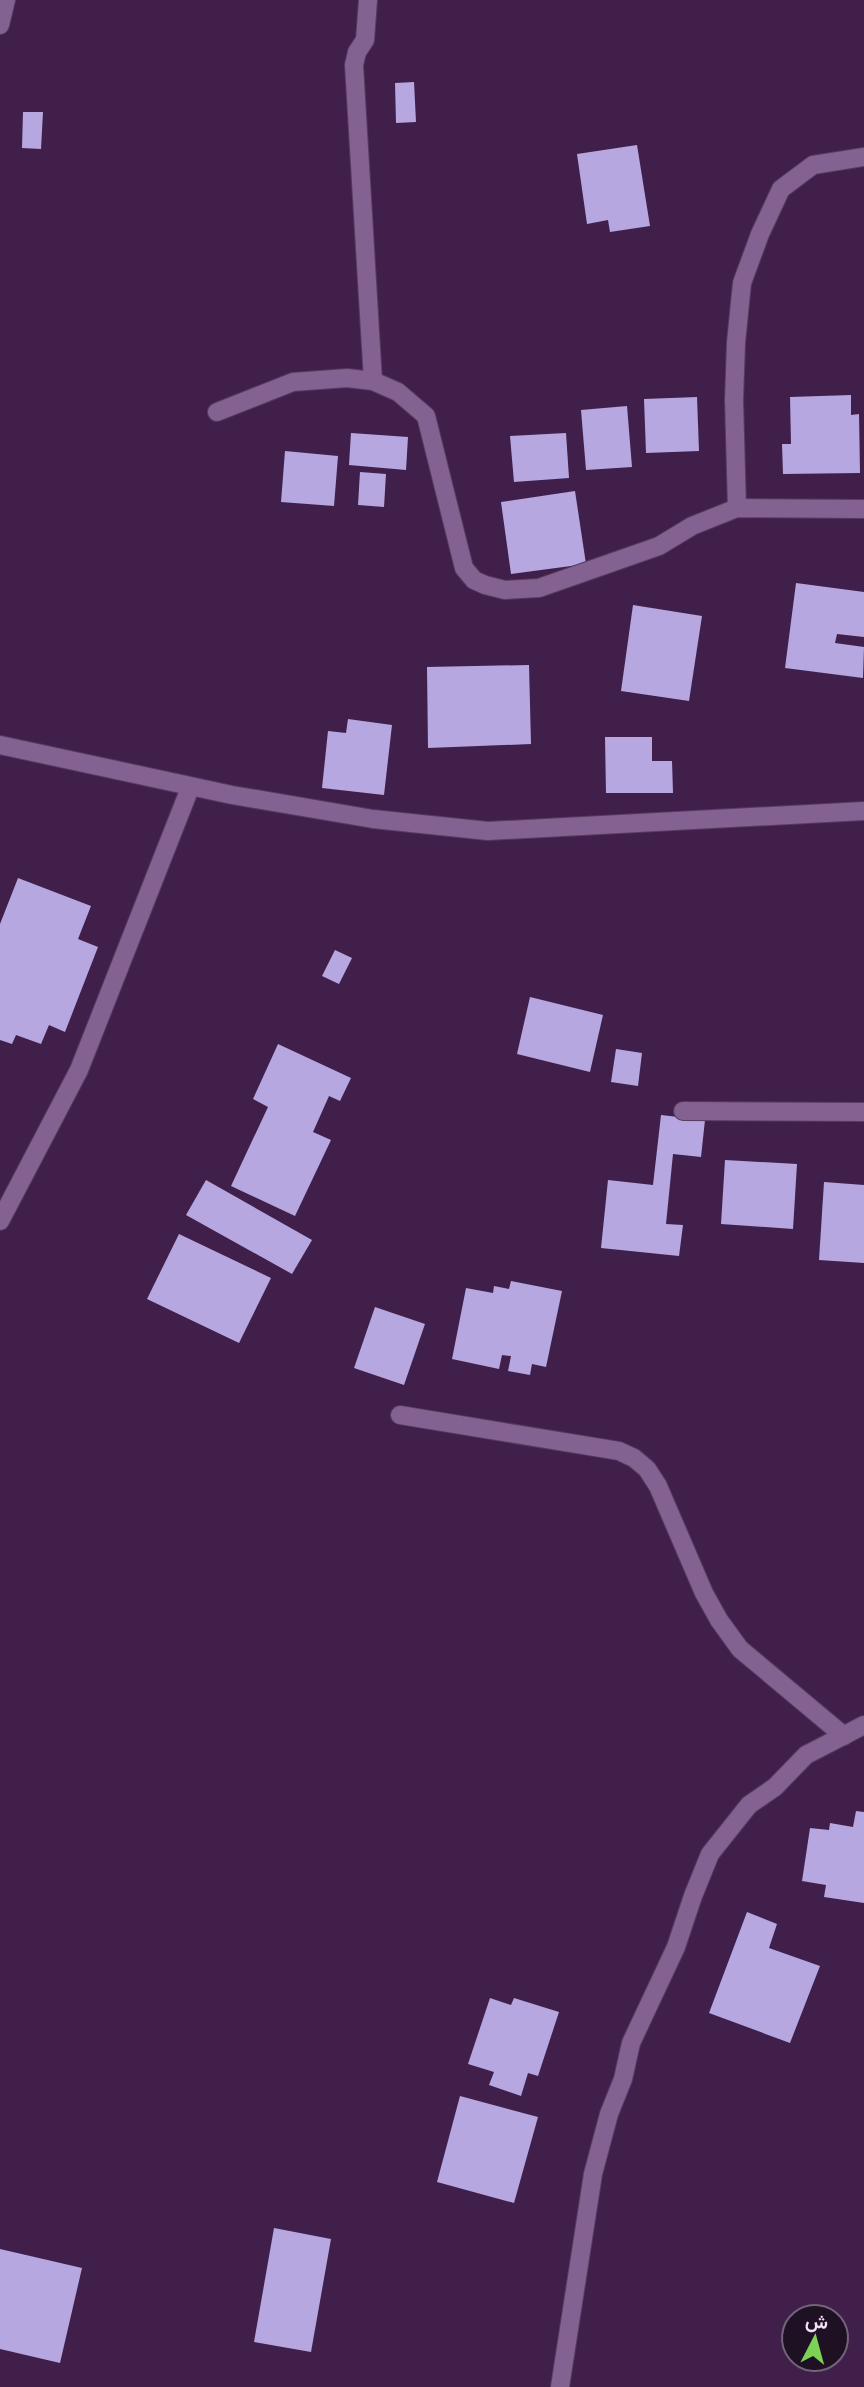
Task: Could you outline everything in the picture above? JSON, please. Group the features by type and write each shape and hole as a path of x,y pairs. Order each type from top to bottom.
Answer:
{"street":[{"path":"0,26 6,0"},
{"path":"368,0 365,40 357,52 354,65 373,381"},
{"path":"737,508 734,400 741,284 781,189 813,165 864,157"},
{"path":"217,412 293,382 347,378 373,381 398,392 426,416 464,568 474,580 505,590 538,589 659,547 692,526 737,508 864,509"},
{"path":"0,745 190,788 373,819 488,831 864,811"},
{"path":"0,1222 79,1070 190,788"},
{"path":"683,1111 864,1112"},
{"path":"400,1415 619,1451 634,1458 647,1469 658,1486 704,1592 719,1620 740,1649 844,1736"},
{"path":"560,2387 593,2174 609,2114 623,2079 631,2043 676,1947 692,1896 710,1854 749,1805 775,1787 806,1755 864,1725"}],"building":[{"path":"414,82 416,122 396,123 395,83"},
{"path":"23,112 43,112 41,149 22,148"},
{"path":"637,145 650,226 610,232 608,220 587,224 577,154"},
{"path":"851,395 851,415 859,414 860,473 783,474 782,444 791,444 790,397"},
{"path":"697,397 699,451 646,453 644,399"},
{"path":"627,406 632,467 586,470 581,410"},
{"path":"351,433 408,437 406,470 349,465"},
{"path":"566,433 569,478 514,482 510,436"},
{"path":"285,451 338,456 334,506 281,502"},
{"path":"360,472 386,474 384,507 358,505"},
{"path":"575,491 586,564 511,574 501,502"},
{"path":"796,583 864,592 864,637 837,634 835,643 864,647 863,678 785,668"},
{"path":"633,605 702,616 689,701 621,691"},
{"path":"529,665 531,744 428,748 427,667"},
{"path":"348,719 392,725 384,795 322,788 328,731 346,733"},
{"path":"605,737 652,737 652,761 672,761 673,793 606,793"},
{"path":"18,878 91,906 78,939 98,947 65,1032 49,1025 41,1044 16,1035 12,1044 0,1040 0,924"},
{"path":"335,950 352,958 339,984 322,976"},
{"path":"530,997 603,1015 590,1072 517,1054"},
{"path":"278,1044 351,1078 340,1101 329,1096 313,1132 331,1140 295,1216 231,1186 268,1107 253,1099"},
{"path":"616,1049 642,1053 638,1086 611,1082"},
{"path":"661,1115 705,1120 701,1157 673,1154 666,1224 683,1225 679,1256 601,1248 608,1180 653,1185"},
{"path":"725,1160 797,1164 793,1229 721,1224"},
{"path":"206,1180 312,1240 292,1274 186,1215"},
{"path":"824,1182 864,1185 864,1263 819,1260"},
{"path":"179,1234 271,1278 239,1343 147,1299"},
{"path":"511,1281 562,1291 546,1367 532,1364 530,1375 508,1371 511,1356 502,1355 499,1369 452,1359 466,1288 493,1293 494,1286 509,1289"},
{"path":"375,1307 425,1324 404,1385 354,1368"},
{"path":"856,1811 864,1812 864,1903 824,1897 826,1885 802,1881 810,1828 829,1830 830,1823 853,1827"},
{"path":"747,1912 777,1924 769,1948 820,1966 790,2043 709,2013"},
{"path":"490,1998 511,2005 514,1998 559,2012 538,2076 528,2073 521,2096 489,2085 494,2072 468,2064"},
{"path":"460,2096 538,2117 514,2203 437,2182"},
{"path":"274,2228 331,2239 311,2352 254,2342"},
{"path":"0,2249 82,2268 60,2363 0,2349"}]}
